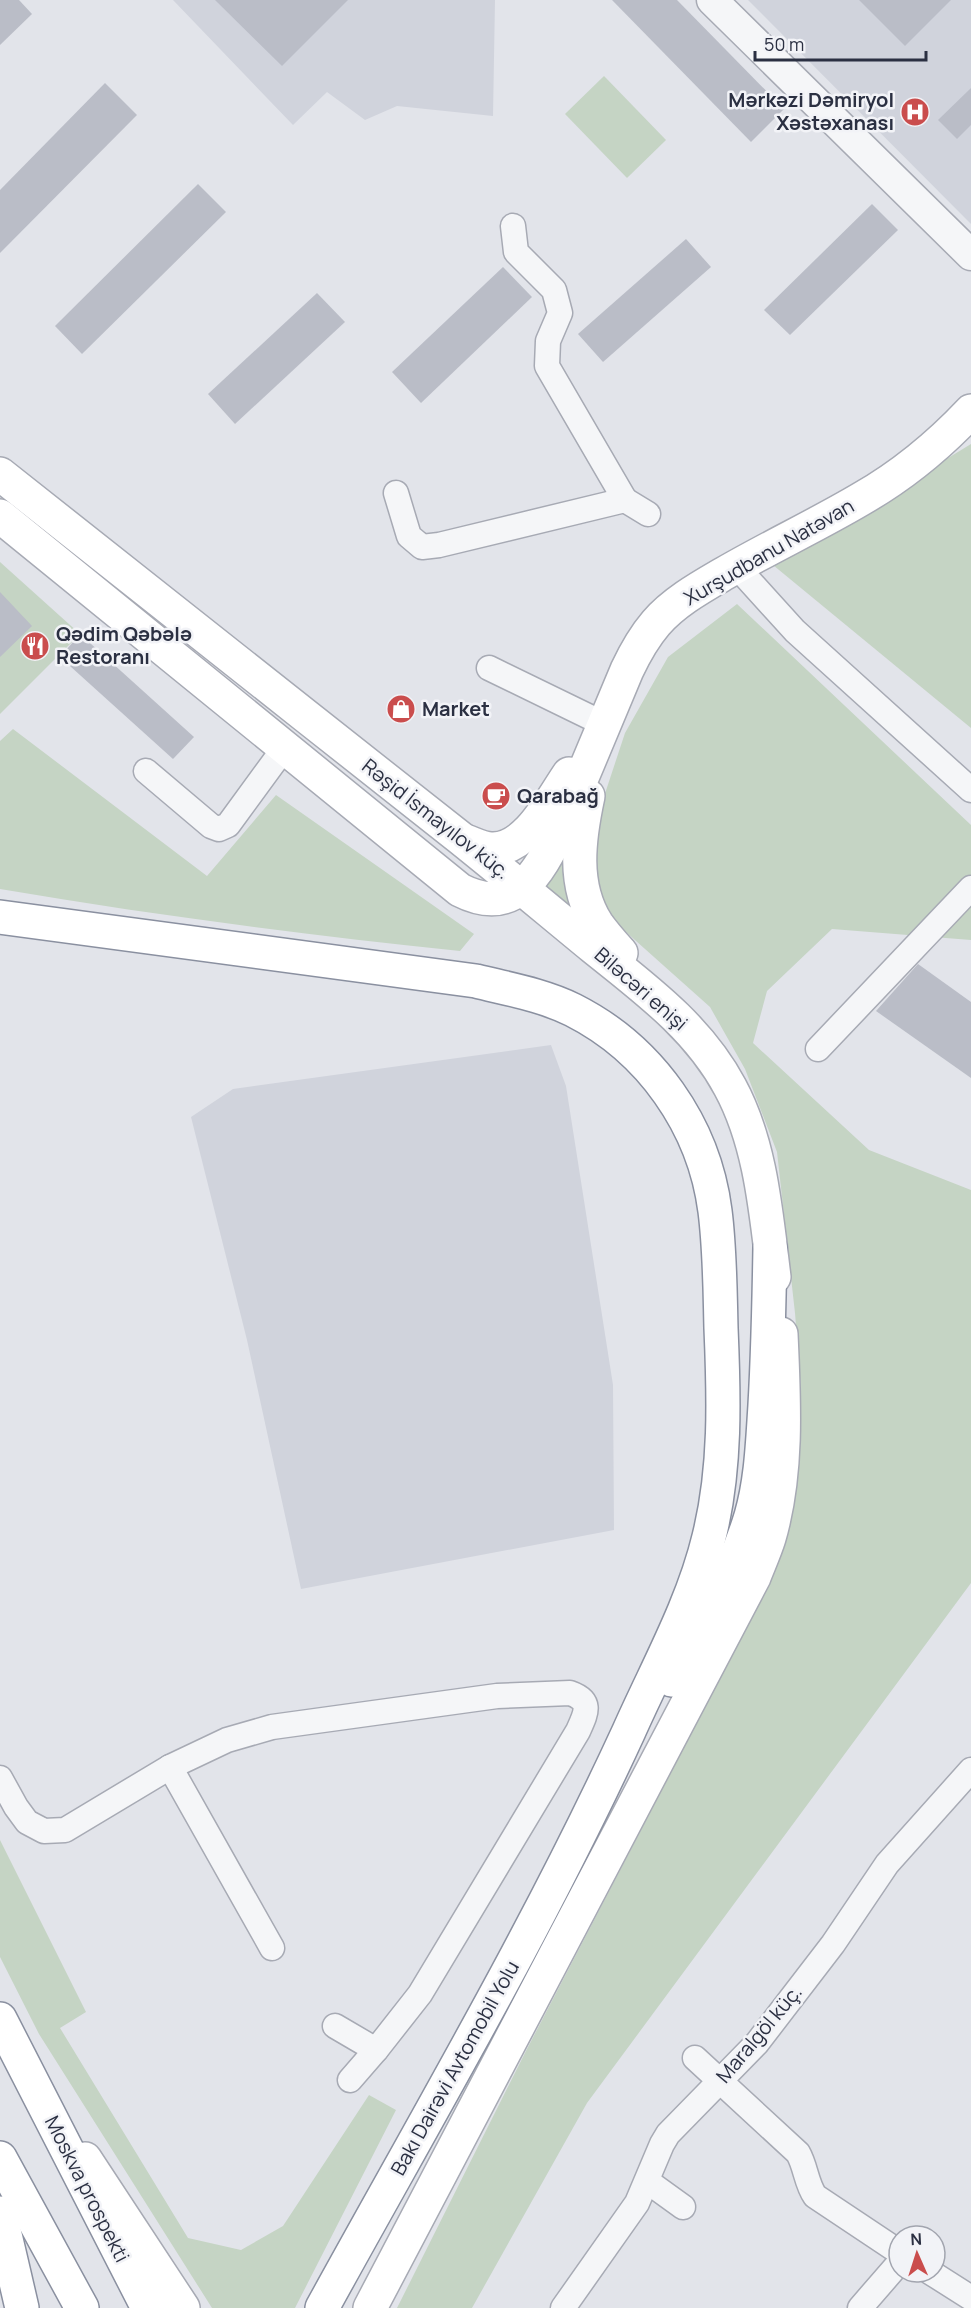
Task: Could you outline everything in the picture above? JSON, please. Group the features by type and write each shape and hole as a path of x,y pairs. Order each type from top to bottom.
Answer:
{"main road":[{"name":"Xurşudbanu Natəvan","path":"604,724 639,646 668,611 704,585 736,566 890,482 919,461 971,411"},
{"name":"Rəşid İsmayılov küç.","path":"0,474 523,888 509,896 493,900 473,897 460,890 0,516"},
{"path":"461,839 489,849 502,849 514,845 527,834 604,724"},
{"path":"523,888 548,854 560,830 604,724"},
{"path":"604,724 582,824 579,866 582,890 597,924 662,1002"},
{"name":"Biləcəri enişi","path":"523,888 662,1002 710,1056 730,1087 749,1132 764,1197 770,1248"},
{"path":"0,917 476,981 529,994 570,1008 608,1030 639,1056 668,1091 691,1130 706,1170 715,1209 724,1402 720,1477 709,1538 691,1593 585,1826"},
{"path":"585,1826 711,1614 729,1575 751,1515 759,1481 768,1363 770,1248"},
{"path":"370,2308 754,1577 769,1537 782,1457 784,1398 780,1332 770,1248"},
{"name":"Bakı Dairəvi Avtomobil Yolu","path":"322,2308 538,1917 585,1826"},
{"path":"0,2019 26,2069 183,2308"},
{"name":"Moskva prospekti","path":"26,2069 148,2308"},
{"path":"0,2158 82,2308"},
{"path":"0,2213 22,2308"}],"street":[{"path":"712,0 971,255"},
{"path":"513,226 516,252 554,290 560,313 548,341 547,366 626,500 648,514"},
{"path":"396,493 409,536 422,547 439,545 626,500"},
{"path":"736,566 795,631 971,790"},
{"path":"489,668 604,724"},
{"path":"146,771 211,826 219,829 228,825 285,747"},
{"path":"818,1049 971,888"},
{"path":"0,1778 27,1822 44,1831 65,1830 170,1767 227,1740 272,1727 497,1696 570,1693 579,1696 585,1703 586,1714 578,1731 420,1994 350,2080"},
{"path":"170,1767 272,1948"},
{"name":"Maralgöl küç.","path":"563,2308 637,2203 668,2134 757,2043 833,1944 887,1864 971,1770"},
{"path":"335,2026 376,2050"},
{"path":"695,2058 798,2153 805,2166 808,2185 816,2196 887,2244"},
{"path":"647,2181 683,2207"},
{"path":"861,2308 887,2277"},
{"path":"947,2283 971,2298"}],"shaded area":[{"path":"173,0 495,0 493,116 397,106 365,120 327,92 293,125"},
{"name":"Mərkəzi Dəmiryol Xəstəxanası","path":"748,0 971,0 971,224"},
{"path":"551,1045 566,1086 613,1385 614,1530 301,1589 247,1340 191,1117 233,1089"}],"green space":[{"path":"604,76 666,140 627,178 565,114"},
{"path":"971,444 971,728 773,565"},
{"name":"Qədim Qəbələ Restoranı","path":"0,562 80,634 0,714"},
{"path":"737,604 971,825 971,940 832,929 767,991 753,1043 869,1150 971,1190 971,1583 587,2103 472,2308 397,2308 528,2047 766,1590 787,1535 798,1468 801,1389 777,1152 745,1069 710,1007 617,924 596,887 589,842 625,733 668,657"},
{"path":"13,729 207,876 276,795 474,934 460,951 230,924 0,889 0,741"},
{"path":"571,829 587,927 542,889"},
{"path":"0,1840 86,2012 60,2028 188,2238 241,2250 283,2226 369,2095 396,2110 295,2308 212,2308 39,2034 0,1957"}],"building":[{"path":"0,0 19,0 32,14 0,45"},
{"path":"215,0 348,0 282,66"},
{"path":"612,0 677,0 784,109 751,142"},
{"path":"859,0 951,0 905,46"},
{"path":"105,83 137,115 0,253 0,190"},
{"path":"971,88 971,125 957,139 938,120"},
{"path":"198,184 226,212 82,354 55,326"},
{"path":"872,204 898,230 790,335 764,310"},
{"path":"686,239 711,267 603,362 578,334"},
{"path":"503,267 532,297 421,403 392,372"},
{"path":"317,293 345,322 235,424 208,394"},
{"path":"0,592 32,626 0,657"},
{"path":"80,634 194,737 173,759 60,657"},
{"path":"918,964 971,1002 971,1078 876,1011"}],"place":[{"name":"Mərkəzi Dəmiryol Xəstəxanası","path":"915,112"},
{"name":"Qədim Qəbələ Restoranı","path":"35,646"},
{"name":"Market","path":"401,709"},
{"name":"Qarabağ","path":"496,796"}]}
